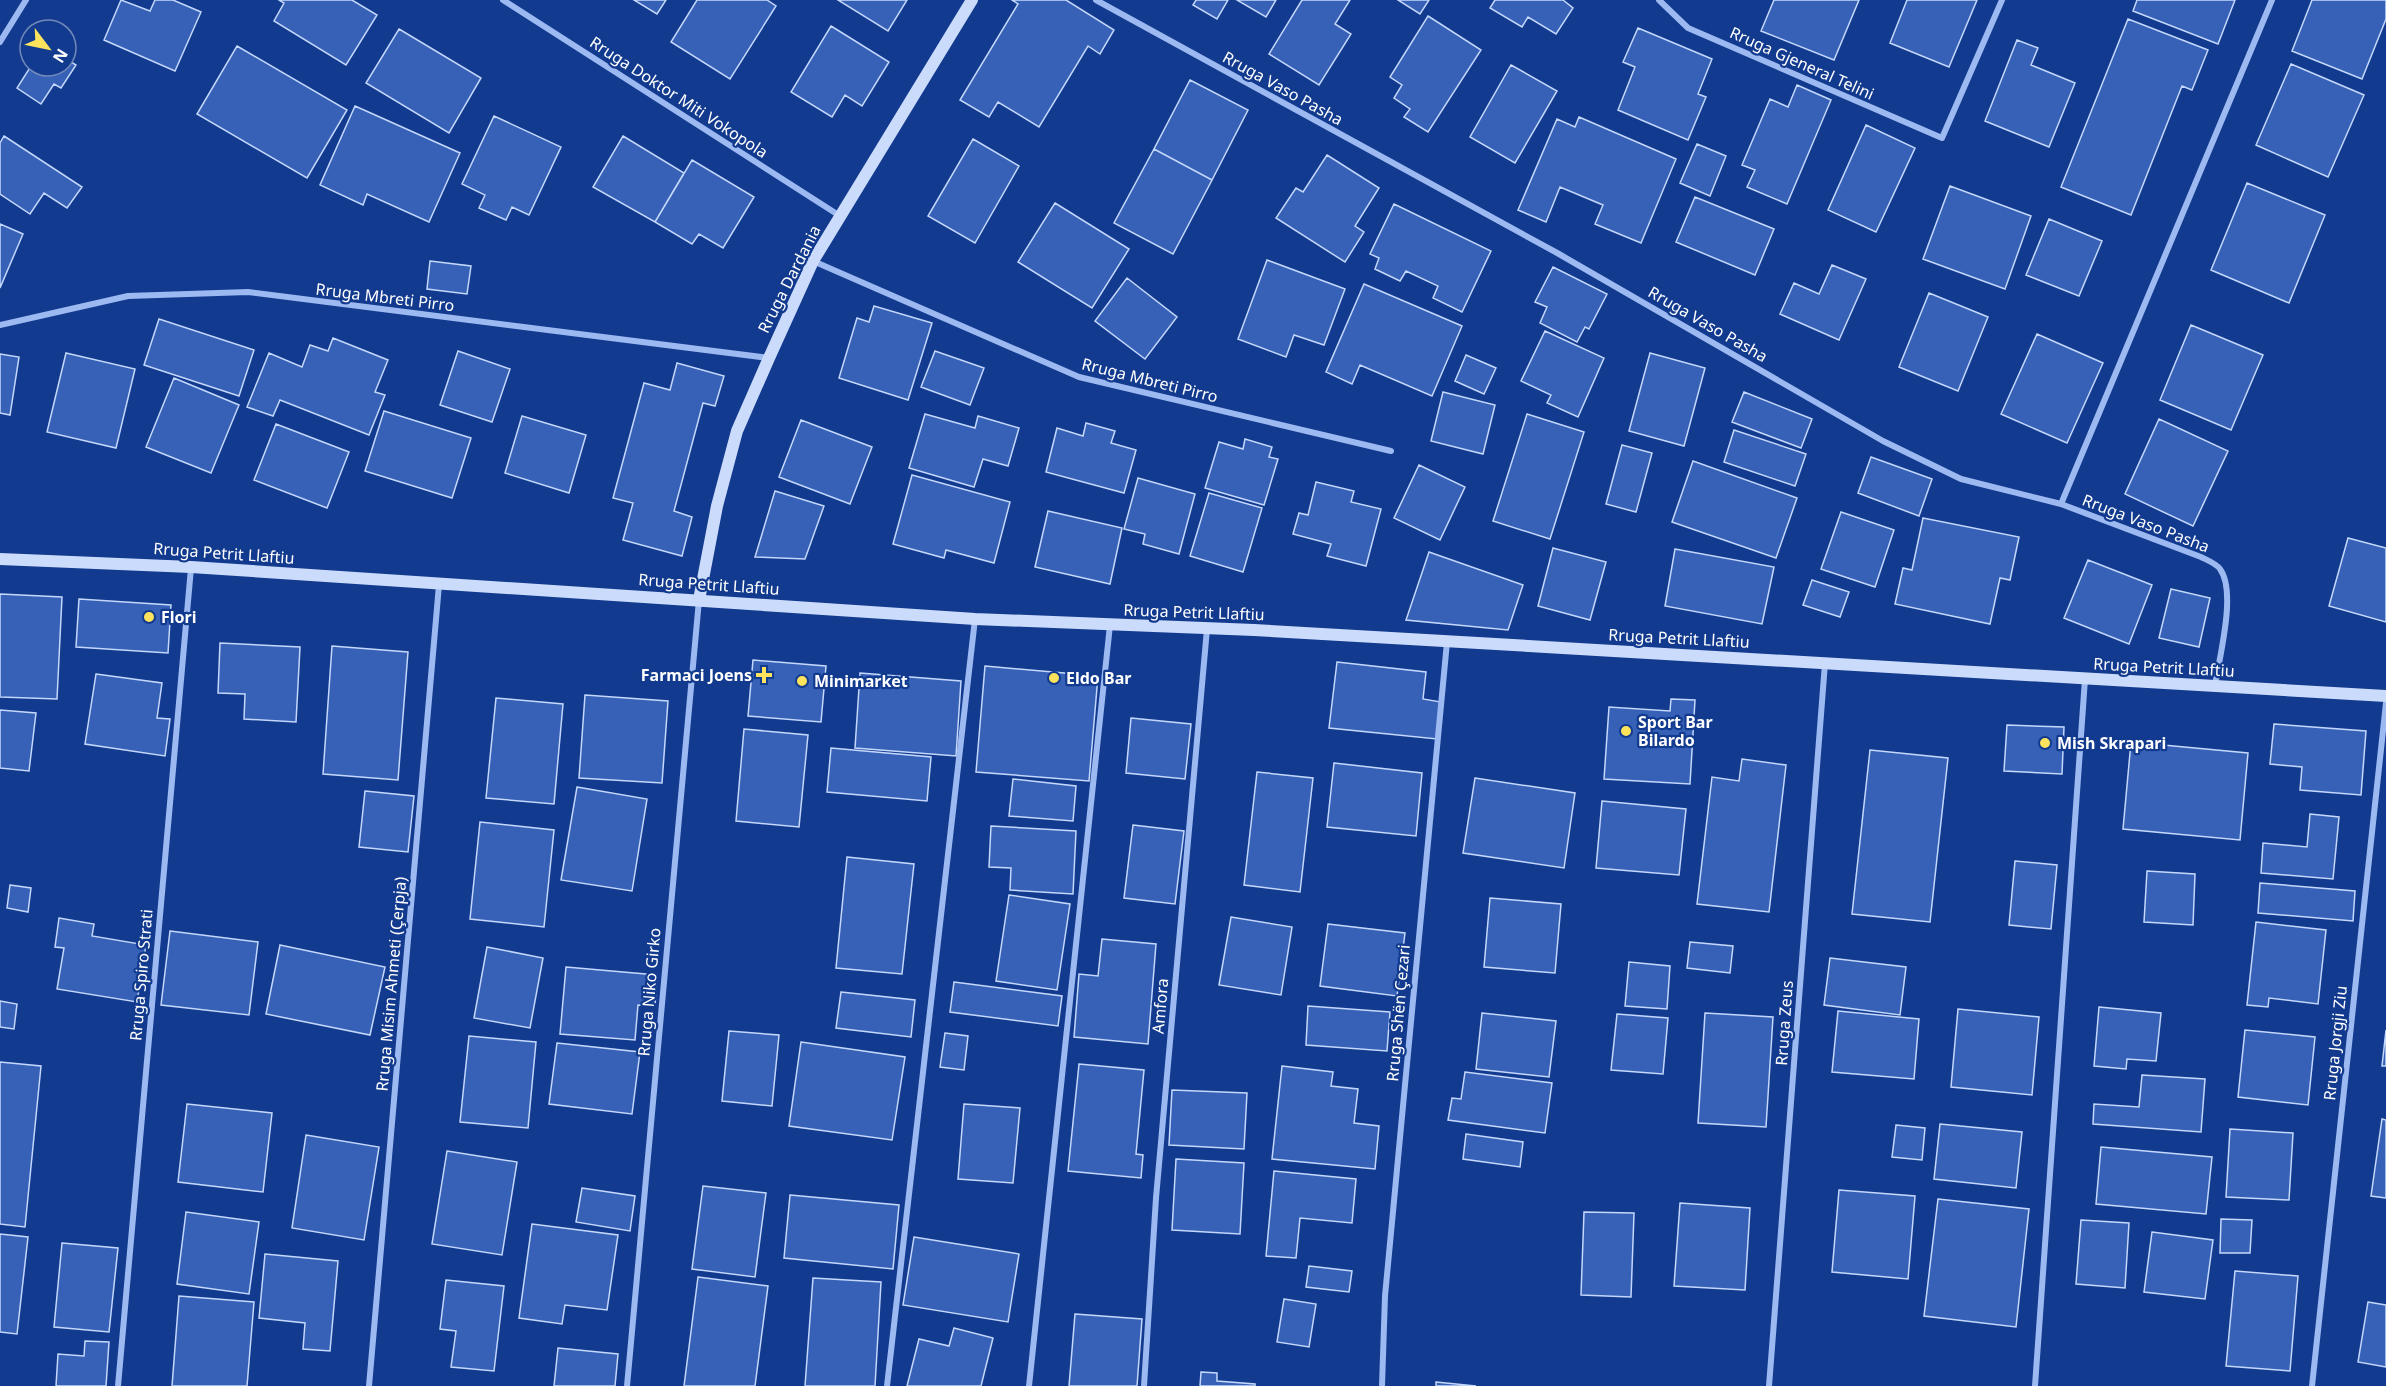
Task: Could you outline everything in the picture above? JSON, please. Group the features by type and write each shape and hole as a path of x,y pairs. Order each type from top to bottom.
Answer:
{"main road":[{"name":"Rruga Dardania","path":"699,600 717,506 737,431 813,261 972,0"},
{"name":"Rruga Petrit Llaftiu","path":"0,559 191,567 975,619 1207,628 2386,696"}],"street":[{"path":"0,42 27,0"},
{"name":"Rruga Doktor Miti Vokopola","path":"503,0 841,216"},
{"name":"Rruga Vaso Pasha","path":"1096,0 1559,254 1883,441 1961,479 2061,504 2201,557 2220,568 2226,583 2228,602 2215,686"},
{"name":"Rruga Gjeneral Telini","path":"1659,0 1688,28 1942,138 2002,0"},
{"path":"2061,504 2272,0"},
{"name":"Rruga Mbreti Pirro","path":"813,261 1078,377 1391,451"},
{"name":"Rruga Mbreti Pirro","path":"0,325 128,296 248,292 769,358"},
{"name":"Rruga Spiro Strati","path":"118,1386 191,567"},
{"name":"Rruga Misim Ahmeti (Çerpja)","path":"369,1386 439,585"},
{"name":"Rruga Niko Girko","path":"627,1386 699,600"},
{"path":"887,1386 975,619"},
{"path":"1029,1386 1110,625"},
{"name":"Amfora","path":"1144,1386 1156,1198 1207,628"},
{"name":"Rruga Shën Çezari","path":"1382,1386 1384,1296 1447,642"},
{"name":"Rruga Zeus","path":"1769,1386 1825,662"},
{"path":"2035,1386 2085,678"},
{"name":"Rruga Jorgji Ziu","path":"2312,1386 2386,703"}],"building":[{"path":"121,0 150,11 155,0 173,0 201,12 175,71 104,40"},
{"path":"279,0 352,0 377,15 346,65 274,21 284,3"},
{"path":"634,0 666,0 657,14"},
{"path":"697,0 767,0 776,6 730,79 671,42"},
{"path":"838,0 907,0 888,31"},
{"path":"1012,0 1066,0 1114,30 1100,54 1088,46 1039,127 998,102 989,117 960,100 1018,4"},
{"path":"1196,0 1228,0 1217,19 1193,5"},
{"path":"1237,0 1276,0 1266,17"},
{"path":"1302,0 1350,0 1335,24 1351,34 1319,85 1269,54"},
{"path":"1398,0 1429,0 1420,14"},
{"path":"1495,0 1563,0 1573,8 1556,34 1528,17 1522,27 1490,8"},
{"path":"1774,0 1859,0 1834,60 1761,31"},
{"path":"1907,0 1977,0 1949,67 1890,43"},
{"path":"2137,0 2235,0 2218,44 2133,11"},
{"path":"2312,0 2386,0 2386,19 2362,79 2292,51"},
{"path":"1428,16 1481,50 1428,132 1404,117 1410,109 1394,98 1402,85 1390,77"},
{"path":"2128,19 2208,50 2192,90 2182,86 2131,215 2061,187"},
{"path":"831,26 889,62 862,106 845,95 832,117 791,92"},
{"path":"1638,28 1712,59 1698,94 1706,97 1688,140 1618,110 1635,67 1623,62"},
{"path":"399,29 481,78 449,133 366,83"},
{"path":"2017,40 2038,48 2031,65 2075,83 2049,147 1985,121"},
{"path":"237,46 347,110 307,178 197,114"},
{"path":"2291,64 2364,95 2328,177 2256,145"},
{"path":"1511,65 1557,91 1515,163 1470,137"},
{"path":"23,78 68,78 61,88 54,84 41,104 17,88"},
{"path":"1190,80 1248,110 1212,180 1154,149"},
{"path":"1797,85 1831,100 1787,204 1747,187 1755,170 1742,165 1770,99 1788,107"},
{"path":"355,106 460,153 429,222 367,194 363,205 320,185"},
{"path":"494,116 561,147 529,215 512,207 506,220 479,208 485,195 462,184"},
{"path":"1579,117 1676,159 1641,243 1595,224 1603,205 1560,187 1546,222 1518,210 1557,119 1575,127"},
{"path":"1866,125 1915,148 1876,232 1828,210"},
{"path":"4,136 82,187 67,208 44,193 30,214 0,194 0,143"},
{"path":"623,136 684,173 655,222 593,187"},
{"path":"973,139 1019,166 975,243 928,216"},
{"path":"1697,144 1726,156 1710,196 1680,183"},
{"path":"1154,149 1212,180 1173,254 1114,223"},
{"path":"1327,155 1379,188 1355,226 1364,232 1345,262 1276,218 1296,188 1303,192"},
{"path":"692,160 754,197 723,248 699,234 692,244 655,222"},
{"path":"2247,183 2325,215 2289,303 2211,270"},
{"path":"1950,186 2031,216 2005,289 1923,259"},
{"path":"1695,197 1774,229 1755,275 1676,242"},
{"path":"1055,203 1129,249 1092,308 1018,262"},
{"path":"1394,204 1491,251 1462,312 1433,298 1438,286 1406,271 1400,281 1375,269 1379,258 1370,254"},
{"path":"2049,219 2102,241 2079,296 2026,275"},
{"path":"0,224 23,234 0,288"},
{"path":"1267,260 1345,289 1324,345 1294,335 1286,357 1238,339"},
{"path":"430,261 471,266 467,294 427,289"},
{"path":"1832,265 1866,279 1839,340 1780,314 1794,283 1819,294"},
{"path":"1553,267 1607,294 1589,329 1585,327 1577,342 1540,323 1547,307 1535,302"},
{"path":"1127,278 1177,317 1145,359 1095,321"},
{"path":"1364,284 1462,326 1432,396 1360,365 1352,384 1326,372"},
{"path":"1929,293 1988,317 1958,391 1899,367"},
{"path":"874,306 932,323 908,400 839,378 857,318 869,322"},
{"path":"159,319 254,350 239,396 144,365"},
{"path":"2191,325 2263,355 2231,430 2160,400"},
{"path":"1545,331 1604,358 1578,417 1547,403 1551,395 1521,381"},
{"path":"2037,334 2103,363 2067,443 2001,414"},
{"path":"333,338 388,360 375,392 385,395 369,435 280,400 273,416 247,407 269,353 302,367 310,345 328,351"},
{"path":"458,351 510,369 492,422 440,405"},
{"path":"935,351 984,368 970,405 921,387"},
{"path":"66,353 135,369 116,448 47,432"},
{"path":"1650,353 1705,368 1684,446 1629,431"},
{"path":"0,354 19,357 10,415 0,413"},
{"path":"1466,355 1496,368 1484,394 1455,381"},
{"path":"677,363 724,376 715,406 703,403 674,511 692,517 682,556 623,540 633,503 613,498 644,383 670,390"},
{"path":"174,378 239,405 211,473 146,447"},
{"path":"1443,392 1495,405 1483,454 1431,441"},
{"path":"1744,392 1812,419 1801,448 1732,422"},
{"path":"384,411 471,438 452,498 365,471"},
{"path":"925,414 975,428 978,416 1019,428 1008,466 983,459 974,487 909,468"},
{"path":"1527,414 1584,432 1550,539 1493,521"},
{"path":"522,416 586,435 569,493 505,473"},
{"path":"2159,419 2228,451 2193,526 2125,494"},
{"path":"801,420 872,447 850,504 779,477"},
{"path":"1086,423 1115,431 1111,443 1136,450 1124,493 1046,472 1057,428 1083,436"},
{"path":"276,424 349,452 327,508 254,480"},
{"path":"1734,430 1806,454 1795,486 1724,462"},
{"path":"1245,439 1272,447 1269,457 1278,459 1264,505 1205,488 1219,442 1243,449"},
{"path":"1622,445 1652,453 1636,512 1606,504"},
{"path":"1871,457 1932,479 1919,516 1858,493"},
{"path":"1693,461 1797,498 1776,558 1672,522"},
{"path":"1419,465 1465,487 1440,540 1394,518"},
{"path":"912,475 1010,502 994,563 946,550 944,558 893,544"},
{"path":"1138,478 1195,494 1179,554 1143,544 1145,534 1124,529"},
{"path":"1316,482 1354,491 1351,502 1381,509 1366,566 1327,556 1331,544 1293,534 1299,513 1308,515"},
{"path":"775,491 824,506 805,559 755,557"},
{"path":"1209,493 1262,508 1243,572 1190,556"},
{"path":"1048,511 1122,528 1110,584 1035,567"},
{"path":"1841,512 1894,530 1875,587 1821,569"},
{"path":"1923,518 2019,537 2010,580 2000,578 1990,624 1895,604 1903,568 1912,570"},
{"path":"2348,538 2386,548 2386,622 2329,606"},
{"path":"1553,548 1606,562 1590,620 1538,606"},
{"path":"1675,549 1774,567 1762,624 1665,606"},
{"path":"1429,552 1523,585 1508,630 1406,620"},
{"path":"2088,560 2152,585 2129,644 2064,618"},
{"path":"1812,580 1849,592 1840,617 1803,605"},
{"path":"2171,589 2210,598 2199,647 2159,638"},
{"path":"0,594 62,597 57,699 0,697"},
{"path":"79,599 171,605 168,653 76,647"},
{"path":"220,643 300,647 296,722 244,719 245,694 218,693"},
{"path":"332,646 408,652 398,780 323,774"},
{"path":"753,660 826,666 821,722 748,716"},
{"path":"1337,662 1426,672 1423,699 1441,702 1437,739 1329,728"},
{"path":"985,666 1098,676 1089,781 976,772"},
{"path":"860,673 961,681 956,756 855,748"},
{"path":"96,674 162,683 157,718 170,719 165,756 85,744"},
{"path":"585,695 668,701 662,783 579,778"},
{"path":"496,698 563,704 554,804 486,798"},
{"path":"1671,699 1695,700 1690,784 1604,779 1609,707 1670,711"},
{"path":"0,710 36,713 29,771 0,768"},
{"path":"1131,718 1191,724 1185,779 1126,773"},
{"path":"2274,724 2366,731 2361,795 2300,790 2302,767 2270,764"},
{"path":"2007,725 2064,727 2062,774 2004,771"},
{"path":"744,729 808,735 799,827 736,821"},
{"path":"2131,742 2248,753 2240,840 2123,829"},
{"path":"831,748 931,757 927,801 827,792"},
{"path":"1870,750 1948,758 1930,922 1852,914"},
{"path":"1742,759 1786,765 1769,912 1697,904 1712,777 1739,781"},
{"path":"1334,763 1422,773 1416,836 1327,827"},
{"path":"1257,772 1313,778 1300,892 1244,885"},
{"path":"1475,778 1575,793 1564,868 1463,853"},
{"path":"1013,779 1076,786 1073,821 1009,816"},
{"path":"577,787 647,799 632,891 561,880"},
{"path":"365,791 414,796 408,852 359,847"},
{"path":"1602,801 1686,809 1679,875 1596,868"},
{"path":"2310,814 2339,817 2333,879 2261,873 2263,843 2307,847"},
{"path":"480,822 554,830 544,927 470,919"},
{"path":"1133,825 1184,831 1175,904 1124,898"},
{"path":"991,826 1076,831 1073,894 1010,890 1011,868 989,867"},
{"path":"847,857 914,864 902,974 836,968"},
{"path":"2015,861 2057,865 2051,929 2009,925"},
{"path":"2147,871 2195,874 2193,925 2144,922"},
{"path":"2260,883 2355,891 2353,921 2258,913"},
{"path":"10,885 31,888 28,912 7,908"},
{"path":"1009,895 1070,904 1057,990 996,981"},
{"path":"1490,898 1561,904 1555,973 1484,967"},
{"path":"1231,917 1292,927 1281,995 1219,985"},
{"path":"59,918 94,924 92,936 146,945 137,1002 57,989 64,948 55,947"},
{"path":"2256,922 2326,930 2318,1004 2269,998 2268,1007 2247,1005"},
{"path":"1328,924 1405,933 1397,996 1320,986"},
{"path":"170,931 258,942 249,1015 161,1005"},
{"path":"1102,939 1156,944 1148,1044 1074,1037 1079,974 1098,976"},
{"path":"1690,942 1733,946 1730,973 1687,968"},
{"path":"280,945 385,967 370,1035 266,1014"},
{"path":"487,947 543,958 530,1028 474,1018"},
{"path":"1830,958 1906,967 1900,1015 1824,1005"},
{"path":"1629,962 1670,966 1667,1009 1625,1006"},
{"path":"566,967 657,975 655,1006 638,1005 635,1040 560,1034"},
{"path":"954,982 1062,996 1058,1026 950,1012"},
{"path":"841,992 915,1000 911,1037 836,1028"},
{"path":"0,1001 17,1004 14,1029 0,1027"},
{"path":"1308,1006 1390,1012 1387,1051 1306,1045"},
{"path":"2099,1007 2161,1013 2156,1061 2127,1059 2126,1069 2094,1066"},
{"path":"1958,1009 2039,1017 2032,1095 1951,1087"},
{"path":"1838,1011 1919,1019 1914,1079 1832,1072"},
{"path":"1482,1013 1556,1021 1549,1077 1476,1069"},
{"path":"1705,1013 1773,1017 1766,1127 1698,1123"},
{"path":"1617,1014 1668,1018 1663,1074 1611,1070"},
{"path":"2245,1030 2315,1037 2308,1105 2238,1097"},
{"path":"2386,1030 2386,1066 2382,1066"},
{"path":"729,1031 779,1035 772,1106 722,1101"},
{"path":"945,1033 968,1036 964,1070 940,1067"},
{"path":"469,1036 536,1042 528,1128 460,1122"},
{"path":"801,1042 905,1057 892,1140 789,1126"},
{"path":"557,1043 640,1052 632,1114 549,1104"},
{"path":"0,1062 41,1066 25,1227 0,1224"},
{"path":"1079,1064 1144,1070 1136,1154 1143,1155 1141,1178 1068,1171"},
{"path":"1282,1066 1333,1072 1331,1086 1358,1089 1354,1123 1379,1126 1375,1169 1272,1159"},
{"path":"1465,1072 1552,1083 1545,1133 1448,1120 1452,1098 1461,1099"},
{"path":"2142,1075 2205,1079 2201,1132 2093,1124 2094,1104 2139,1107"},
{"path":"1172,1090 1247,1093 1244,1149 1169,1145"},
{"path":"187,1104 272,1113 263,1192 178,1182"},
{"path":"964,1104 1020,1108 1013,1183 958,1179"},
{"path":"2382,1119 2386,1120 2386,1198 2371,1196"},
{"path":"1940,1124 2022,1132 2016,1188 1934,1179"},
{"path":"1896,1125 1925,1128 1922,1160 1892,1157"},
{"path":"2230,1129 2293,1133 2289,1200 2226,1197"},
{"path":"1466,1134 1523,1142 1520,1167 1463,1159"},
{"path":"306,1135 379,1147 364,1240 292,1228"},
{"path":"2101,1147 2212,1157 2206,1214 2096,1204"},
{"path":"447,1151 517,1162 502,1255 432,1244"},
{"path":"1176,1159 1244,1163 1240,1234 1172,1230"},
{"path":"1274,1171 1356,1179 1352,1223 1300,1218 1296,1258 1266,1256"},
{"path":"703,1186 766,1193 755,1277 692,1269"},
{"path":"582,1188 635,1196 630,1231 576,1222"},
{"path":"1839,1190 1915,1196 1908,1279 1832,1272"},
{"path":"790,1195 899,1205 893,1269 784,1258"},
{"path":"1938,1199 2029,1209 2016,1327 1924,1316"},
{"path":"1680,1203 1750,1208 1745,1290 1674,1286"},
{"path":"186,1212 259,1222 249,1294 177,1284"},
{"path":"1584,1212 1634,1213 1631,1297 1581,1295"},
{"path":"2221,1219 2252,1220 2250,1253 2220,1253"},
{"path":"2081,1220 2129,1223 2125,1288 2076,1284"},
{"path":"532,1224 618,1235 607,1310 565,1305 562,1324 519,1318"},
{"path":"2152,1232 2213,1240 2205,1299 2144,1292"},
{"path":"0,1234 28,1237 17,1334 0,1332"},
{"path":"914,1237 1019,1254 1008,1322 903,1305"},
{"path":"62,1243 118,1248 109,1332 54,1327"},
{"path":"265,1254 338,1261 330,1351 303,1349 305,1323 259,1318"},
{"path":"1309,1266 1352,1271 1349,1292 1306,1287"},
{"path":"2235,1271 2298,1276 2290,1371 2226,1366"},
{"path":"698,1277 768,1286 755,1386 684,1386"},
{"path":"813,1278 881,1282 875,1386 805,1386"},
{"path":"446,1280 504,1286 494,1371 451,1367 456,1331 440,1329"},
{"path":"179,1296 254,1302 247,1386 172,1386"},
{"path":"1284,1299 1316,1304 1309,1347 1277,1342"},
{"path":"2368,1302 2386,1305 2386,1367 2358,1362"},
{"path":"1075,1314 1142,1319 1137,1386 1069,1386"},
{"path":"954,1328 993,1338 981,1386 907,1386 919,1339 949,1346"},
{"path":"85,1341 109,1342 106,1386 56,1386 58,1354 84,1356"},
{"path":"558,1348 618,1354 615,1386 554,1386"},
{"path":"1201,1372 1217,1373 1217,1381 1255,1384 1255,1386 1200,1386"},
{"path":"1436,1382 1476,1386 1436,1386"}],"place":[{"name":"Flori","path":"149,617"},
{"name":"Farmaci Joens","path":"764,675"},
{"name":"Eldo Bar","path":"1054,678"},
{"name":"Minimarket","path":"802,681"},
{"name":"Sport Bar Bilardo","path":"1626,731"},
{"name":"Mish Skrapari","path":"2045,743"}]}
